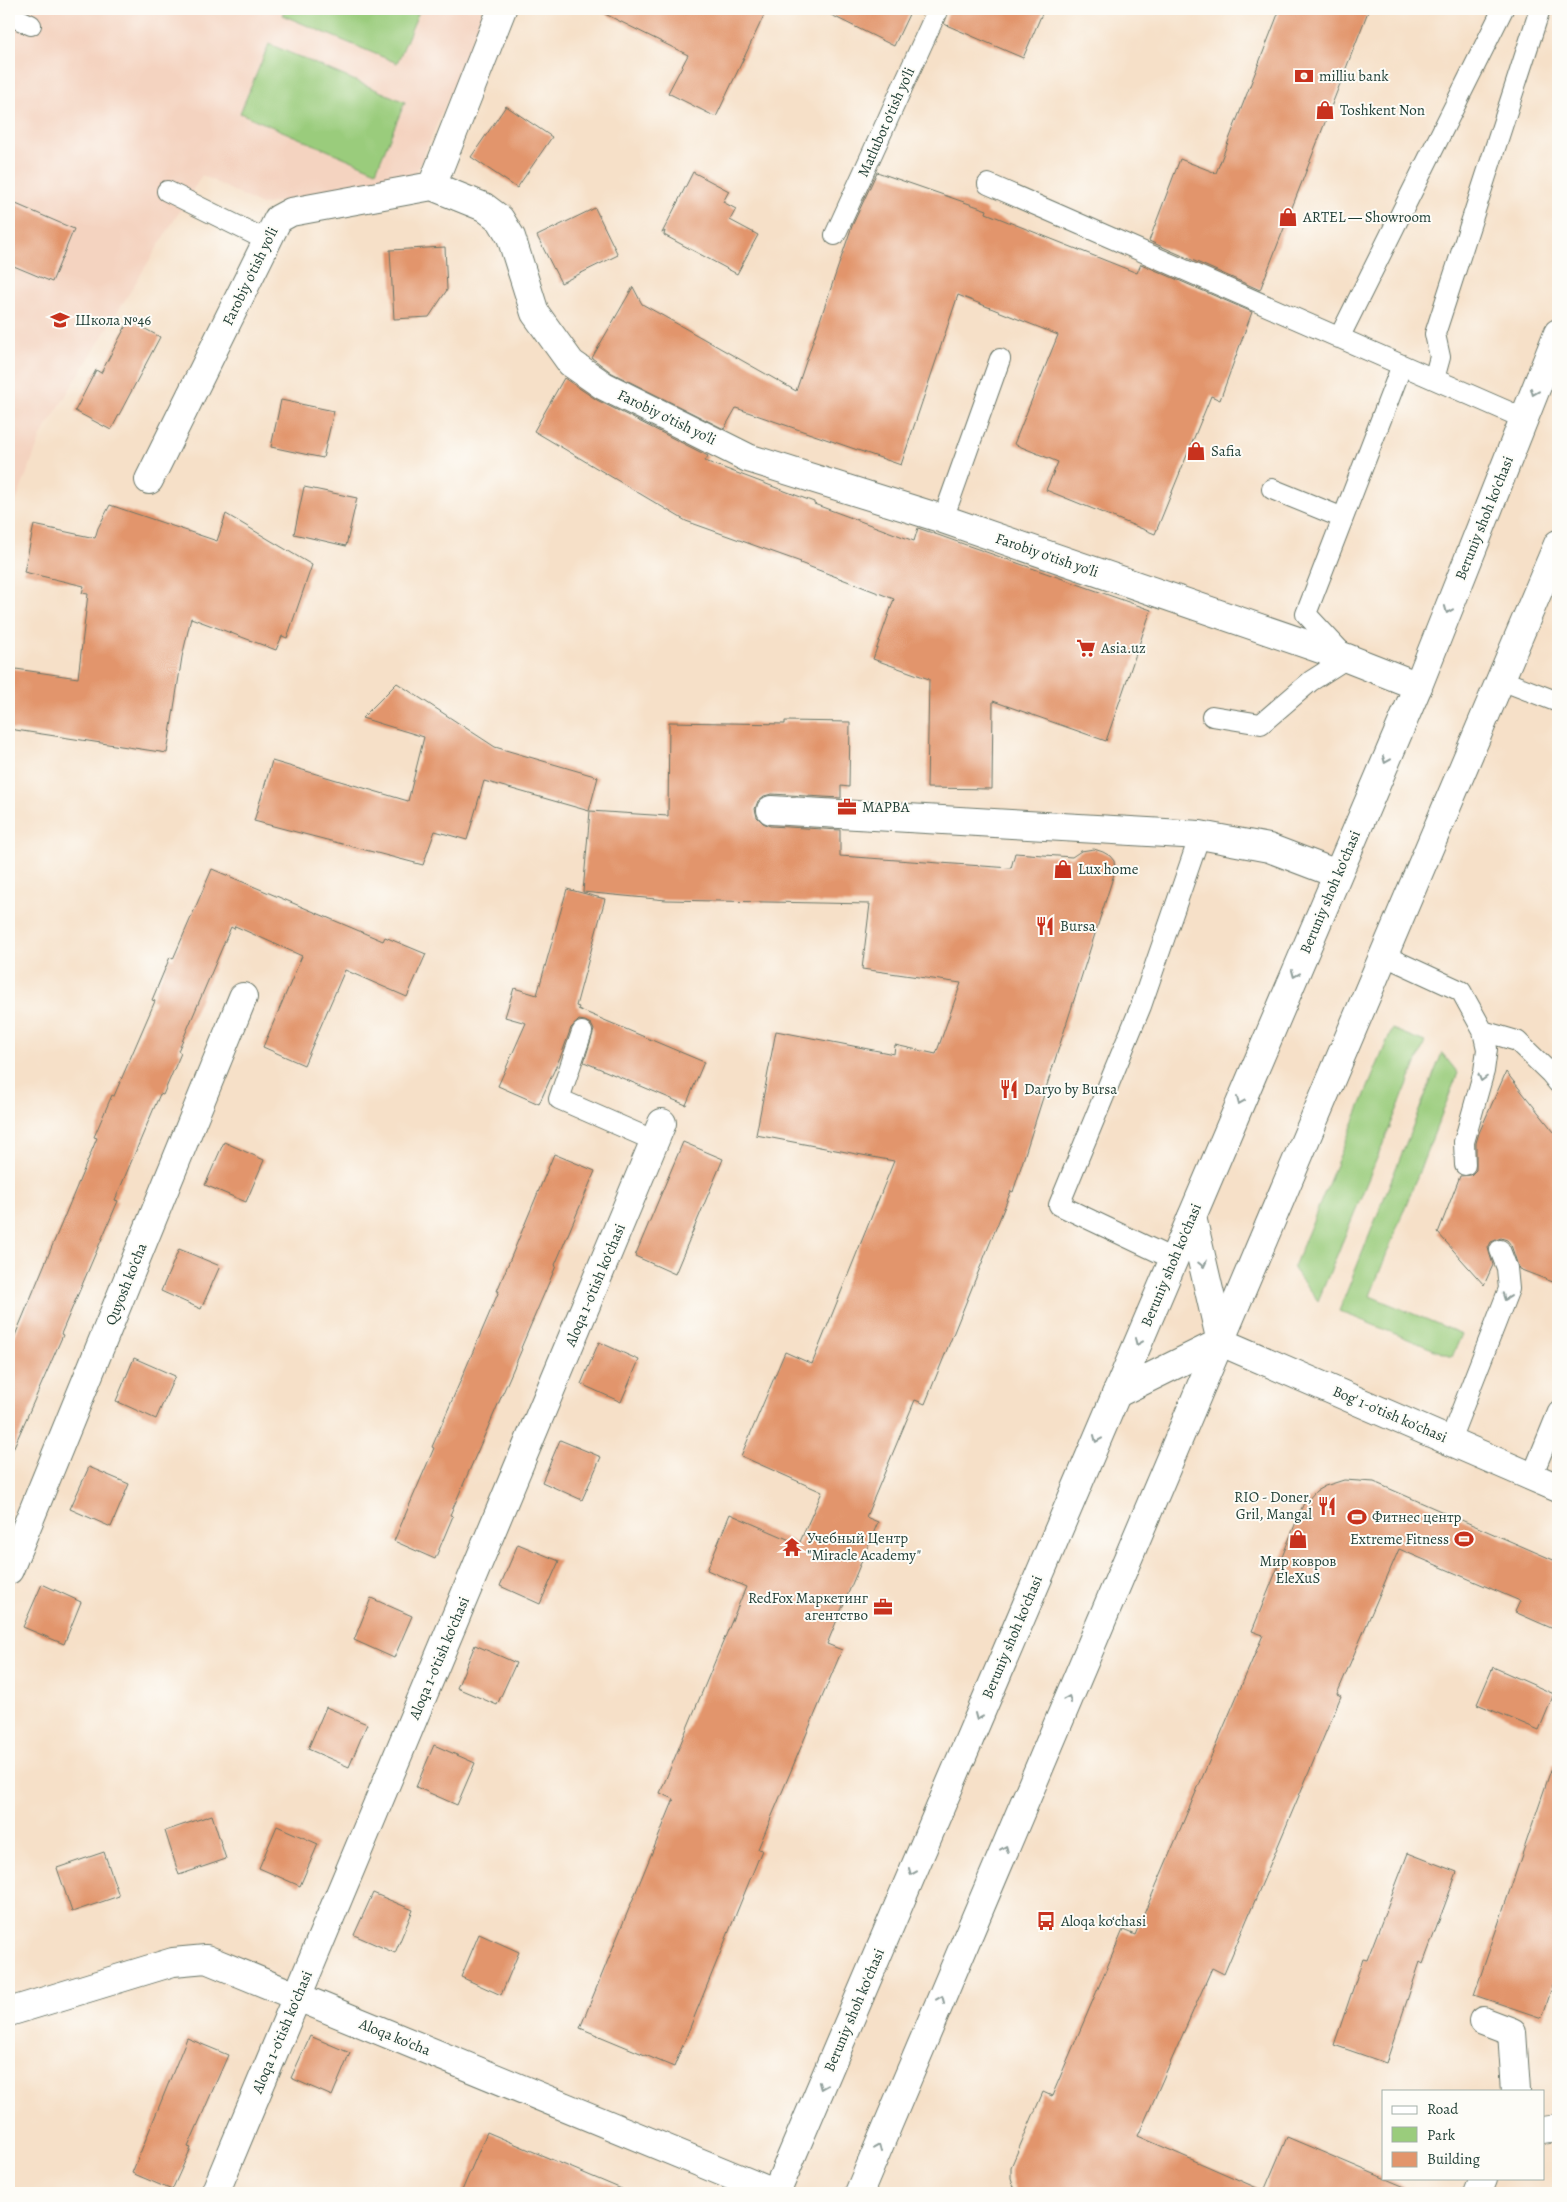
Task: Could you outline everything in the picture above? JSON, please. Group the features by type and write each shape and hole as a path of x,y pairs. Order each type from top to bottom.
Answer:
{"street":[{"path":"432,186 502,9"},
{"name":"Farobiy o'tish yo'li","path":"149,480 278,219 291,212 432,186 484,208 500,219 511,237 535,314 571,363 604,386 748,458 942,519 1346,658 1418,686"},
{"name":"Beruniy shoh ko'chasi","path":"775,2193 1418,686 1558,333"},
{"path":"859,2193 1385,956 1558,544"},
{"path":"771,810 1200,835 1269,848 1337,874"},
{"name":"Quyosh ko'cha","path":"9,1570 243,997"},
{"name":"Aloqa 1-o'tish ko'chasi","path":"215,2193 658,1132"},
{"path":"1192,1217 1221,1342"},
{"path":"1116,1394 1221,1342"},
{"name":"Bog' 1-o'tish ko'chasi","path":"1221,1342 1558,1488"},
{"name":"Aloqa ko'cha","path":"9,2012 173,1962 206,1959 775,2193"},
{"path":"1483,2021 1512,2032 1516,2090"},
{"path":"1544,2130 1558,2128"},
{"path":"1477,2193 1482,2180"}],"lane":[{"name":"Matlubot o'tish yo'li","path":"835,235 938,9"},
{"path":"1339,338 1503,9"},
{"path":"1434,380 1440,357 1435,334 1540,9"},
{"path":"9,15 31,25"},
{"path":"988,184 1524,418"},
{"path":"167,191 268,241"},
{"path":"942,519 1000,359"},
{"path":"1212,716 1261,724 1311,681 1346,658 1306,614 1402,365"},
{"path":"1272,488 1343,518"},
{"path":"1501,680 1558,702"},
{"path":"1173,1259 1059,1205 1141,1006 1200,835"},
{"path":"1385,956 1461,991 1483,1031 1487,1049 1484,1071 1464,1142 1465,1165"},
{"path":"1483,1031 1517,1041 1550,1072 1558,1084"},
{"path":"582,1032 559,1099 658,1132"},
{"path":"1450,1440 1509,1289 1507,1268 1500,1250"},
{"path":"1532,1476 1558,1412"}],"shaded area":[{"name":"Школа №46","path":"9,9 486,9 414,178 261,205 202,175 41,436 9,520"}],"green space":[{"path":"285,9 420,9 397,63 282,15"},
{"path":"269,44 405,102 376,171 240,113"},
{"path":"1392,1029 1425,1042 1318,1301 1293,1269"},
{"path":"1442,1053 1458,1073 1370,1296 1462,1334 1452,1357 1339,1311"}],"building":[{"path":"595,9 767,9 716,117 668,93 688,55"},
{"path":"819,9 925,9 922,15 911,10 894,46"},
{"path":"950,9 1044,9 1023,58 944,24"},
{"path":"1280,9 1369,9 1260,290 1149,241 1180,159 1216,173"},
{"path":"506,106 552,137 517,188 471,157"},
{"path":"693,172 729,191 723,202 736,209 730,220 758,235 737,274 664,235 665,231 662,233"},
{"path":"877,172 987,210 986,213 1137,273 1141,264 1252,312 1220,400 1211,396 1155,534 1046,490 1058,462 1014,444 1058,335 958,295 901,465 736,408 724,429 612,373 592,358 633,287 642,304 796,391 852,226"},
{"path":"9,201 74,229 52,282 9,264"},
{"path":"595,208 618,255 561,283 537,236"},
{"path":"445,247 447,290 429,317 394,319 390,250"},
{"path":"129,320 160,337 111,430 75,411 96,370 101,373"},
{"path":"564,378 597,400 708,456 705,461 914,541 918,528 1151,610 1106,741 993,701 992,789 927,788 929,679 873,659 894,599 801,562 686,521 534,431"},
{"path":"281,400 334,411 323,458 271,447"},
{"path":"304,487 357,498 346,546 294,534"},
{"path":"110,505 217,541 226,514 312,565 287,638 282,636 276,650 191,618 182,657 167,753 9,729 9,668 78,678 88,594 82,593 84,586 24,572 34,525 95,538"},
{"path":"397,683 495,747 598,777 589,811 484,781 467,840 435,831 423,865 254,821 272,761 408,801 424,737 362,718"},
{"path":"785,721 850,722 849,787 841,786 841,798 772,794 764,796 758,801 755,809 757,817 763,823 770,826 840,830 840,856 1011,868 1015,853 1072,857 1081,851 1094,849 1110,856 1114,861 1115,871 1013,1192 1011,1191 925,1404 915,1400 866,1517 878,1522 827,1644 842,1650 758,1849 762,1850 674,2067 580,2028 674,1799 660,1793 746,1587 707,1570 730,1514 799,1544 822,1492 741,1456 785,1352 812,1364 894,1161 756,1135 776,1031 894,1054 895,1045 936,1054 961,983 862,969 870,904 666,900 583,892 590,811 668,816 669,722 785,724"},
{"path":"212,869 383,941 385,937 426,954 407,997 345,970 304,1065 263,1047 302,956 235,926 234,929 231,927 178,1051 181,1053 163,1095 160,1094 115,1200 118,1201 61,1334 63,1335 9,1458 9,1350 97,1138 94,1137 155,1001 152,1000 170,957 173,959"},
{"path":"567,889 605,899 576,1006 579,1007 578,1009 704,1062 686,1105 584,1062 594,1030 591,1024 579,1020 571,1028 539,1104 498,1086 526,1023 505,1017 514,988 537,995"},
{"path":"1506,1072 1558,1137 1558,1284 1519,1269 1511,1245 1507,1240 1501,1238 1491,1242 1488,1248 1493,1265 1484,1285 1438,1233 1460,1176 1471,1175 1476,1170 1476,1143 1479,1133"},
{"path":"224,1142 264,1160 246,1202 205,1185"},
{"path":"683,1142 723,1159 675,1274 635,1256"},
{"path":"554,1154 595,1171 522,1349 450,1515 453,1516 435,1559 394,1541 499,1291 497,1291"},
{"path":"179,1249 220,1266 201,1309 161,1291"},
{"path":"599,1342 639,1360 621,1402 581,1384"},
{"path":"134,1358 175,1376 156,1419 116,1401"},
{"path":"560,1440 601,1457 582,1500 542,1482"},
{"path":"89,1467 129,1484 111,1527 70,1509"},
{"path":"1344,1480 1374,1482 1558,1562 1558,1631 1515,1612 1520,1601 1399,1549 1337,1694 1341,1696 1224,1974 1212,1968 1138,2136 1264,2191 1287,2137 1382,2177 1382,2180 1388,2180 1419,2193 1016,2193 1011,2178 1011,2167 1043,2092 1052,2096 1123,1930 1135,1935 1263,1635 1252,1631 1303,1505 1316,1491"},
{"path":"518,1544 559,1561 540,1604 500,1586"},
{"path":"42,1584 81,1602 64,1644 23,1627"},
{"path":"371,1598 412,1616 394,1658 354,1640"},
{"path":"475,1645 516,1663 497,1705 457,1688"},
{"path":"1493,1667 1554,1694 1539,1730 1477,1704"},
{"path":"326,1707 367,1724 349,1767 308,1749"},
{"path":"434,1745 475,1763 457,1805 416,1787"},
{"path":"1553,1764 1558,1765 1558,1970 1542,2018 1474,1995"},
{"path":"212,1815 226,1859 179,1875 165,1831"},
{"path":"277,1826 318,1844 300,1886 259,1868"},
{"path":"104,1852 119,1896 72,1912 57,1868"},
{"path":"1408,1853 1457,1872 1423,1964 1420,1962 1386,2063 1334,2045 1363,1959 1367,1960"},
{"path":"373,1893 413,1910 395,1953 354,1935"},
{"path":"479,1934 519,1952 501,1995 461,1977"},
{"path":"310,2036 350,2053 332,2096 291,2078"},
{"path":"187,2038 228,2055 188,2147 191,2148 172,2190 132,2173"},
{"path":"487,2132 631,2193 461,2193"}],"place":[{"name":"milliu bank","path":"1304,76"},
{"name":"Toshkent Non","path":"1325,110"},
{"name":"ARTEL — Showroom","path":"1288,217"},
{"name":"Школа №46","path":"60,320"},
{"name":"Safia","path":"1196,451"},
{"name":"Asia.uz","path":"1086,648"},
{"name":"МАРВА","path":"847,807"},
{"name":"Lux home","path":"1063,869"},
{"name":"Bursa","path":"1045,926"},
{"name":"Daryo by Bursa","path":"1009,1089"},
{"name":"RIO - Doner, Gril, Mangal","path":"1327,1506"},
{"name":"Фитнес центр","path":"1357,1517"},
{"name":"Мир ковров EleXuS","path":"1298,1539"},
{"name":"Extreme Fitness","path":"1464,1539"},
{"name":"Учебный Центр \"Miracle Academy\"","path":"792,1547"},
{"name":"RedFox Маркетинг агентство","path":"883,1607"},
{"name":"Aloqa ko‘chasi","path":"1046,1921"}]}
